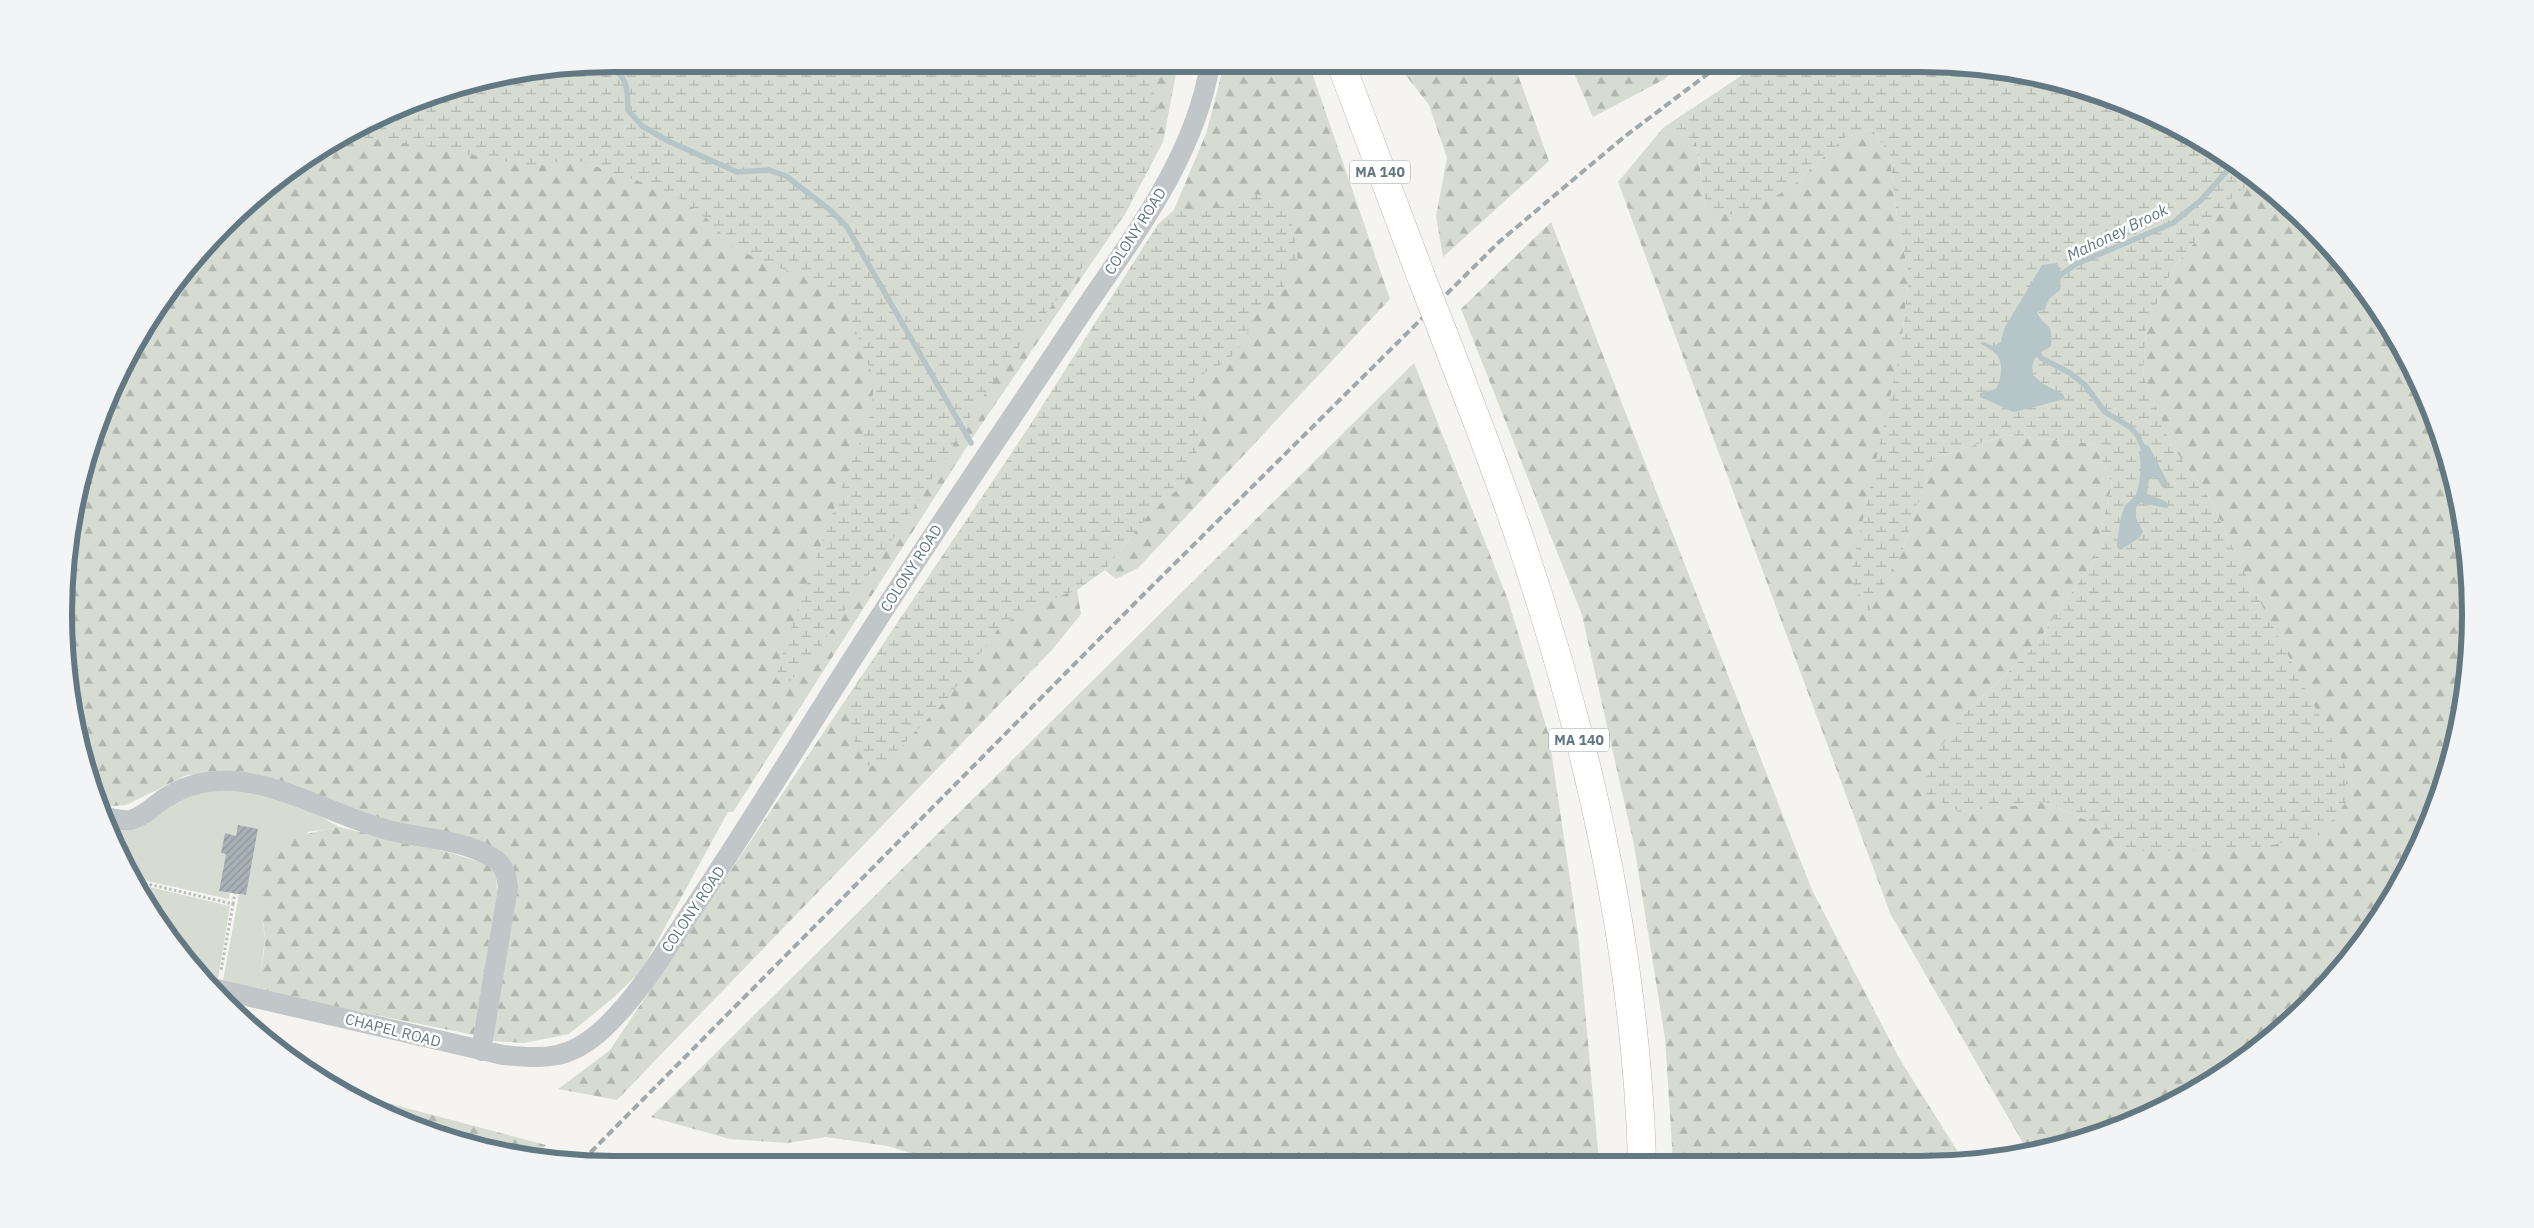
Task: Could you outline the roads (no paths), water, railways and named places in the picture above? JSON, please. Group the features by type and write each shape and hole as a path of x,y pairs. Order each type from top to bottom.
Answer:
{"highway":[{"name":"MA 140","path":"1344,72 1493,464 1526,557 1573,712 1593,796 1624,968 1635,1054 1642,1156"}],"street":[{"name":"COLONY ROAD","path":"575,1050 605,1027 647,978 717,874 918,557 1154,204 1173,170 1194,124 1208,72"},
{"path":"113,818 130,820 144,814 165,798 189,785 218,781 245,782 278,791 388,830 450,842 480,851 496,860 506,870 508,887 481,1051"},
{"name":"CHAPEL ROAD","path":"226,992 503,1055 540,1058 554,1057 575,1050"}],"waterway":[{"path":"618,72 626,84 628,110 642,126 668,141 737,172 769,170 786,176 830,210 847,227 971,443"},
{"name":"Mahoney Brook","path":"2055,279 2076,264 2173,223 2201,200 2228,169"},
{"name":"Mahoney Brook","path":"2036,349 2041,358 2070,373 2085,385 2105,412 2130,427 2138,436 2145,453"}],"railway":[{"path":"588,1155 1144,594 1499,242 1624,137 1710,72"}]}
